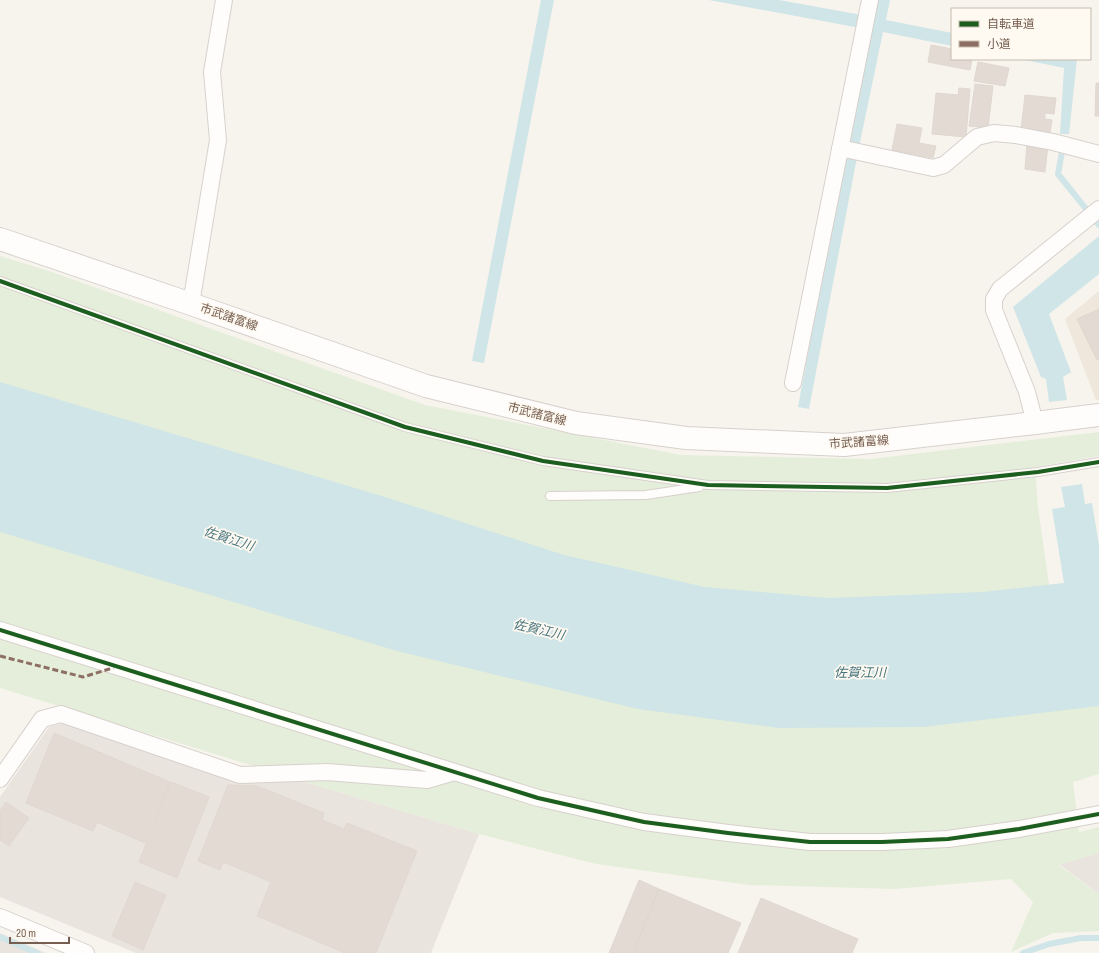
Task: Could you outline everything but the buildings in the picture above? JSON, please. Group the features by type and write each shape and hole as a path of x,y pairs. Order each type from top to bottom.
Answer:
{"main road":[{"name":"市武諸富線","path":"0,239 426,386 576,423 686,438 844,445 1099,415"}],"street":[{"path":"191,304 218,140 212,72 224,0"},
{"path":"793,383 842,148 869,7"},
{"path":"842,148 933,168 944,165 977,137 994,133 1016,135 1053,142 1099,154"},
{"path":"1035,423 1027,392 994,310 994,299 1000,289 1094,214"},
{"path":"0,630 538,798 644,822 810,842 882,842 948,840 1026,828 1099,814"},
{"path":"0,779 42,719 61,714 240,775 327,772 427,780 454,772"},
{"path":"0,917 86,953"}],"lane":[{"path":"0,281 405,427 543,461 708,485 887,488 1038,472 1099,462"},
{"path":"550,496 646,495 708,485"}],"shaded area":[{"path":"1099,291 1099,400 1096,400 1065,319"},
{"path":"64,723 236,782 299,780 479,834 431,953 136,953 0,897 0,797 49,727"},
{"path":"1099,853 1099,894 1059,864"},
{"path":"0,933 46,953 0,953"}],"green space":[{"path":"0,256 52,272 425,405 681,455 871,459 1099,432 1099,456 1035,467 1038,507 1049,584 1045,609 646,609 0,402"},
{"path":"0,510 1099,687 1099,774 1073,782 1079,832 1099,827 1099,853 1059,865 1099,894 1099,931 1053,933 1011,952 1033,902 1011,879 895,889 749,885 596,864 479,834 0,688"}],"water":[{"path":"541,0 554,0 484,363 472,361"},
{"path":"709,0 779,0 873,17 877,0 890,0 886,20 951,33 951,46 883,32 858,152 809,409 798,407 846,149 871,30"},
{"path":"1025,60 1077,60 1069,134 1060,134 1064,68"},
{"path":"1099,236 1099,274 1049,314 1071,372 1063,377 1067,400 1049,402 1046,379 1041,377 1013,307"},
{"name":"佐賀江川","path":"0,382 385,497 564,555 705,587 828,598 983,592 1064,583 1052,509 1065,507 1061,487 1082,484 1085,504 1092,503 1099,545 1099,706 923,727 779,728 638,709 397,651 0,532"}],"waterway":[{"path":"1063,146 1058,174 1099,225"},
{"path":"0,937 37,953"},
{"path":"1023,953 1049,944 1081,938 1099,938"}],"marked path":[{"path":"0,656 83,677 116,667"}],"cycle path":[{"path":"0,281 405,427 543,461 708,485 887,488 1038,472 1099,462"},
{"path":"0,630 538,798 644,822 810,842 882,842 948,839 1019,829 1099,814"}]}
